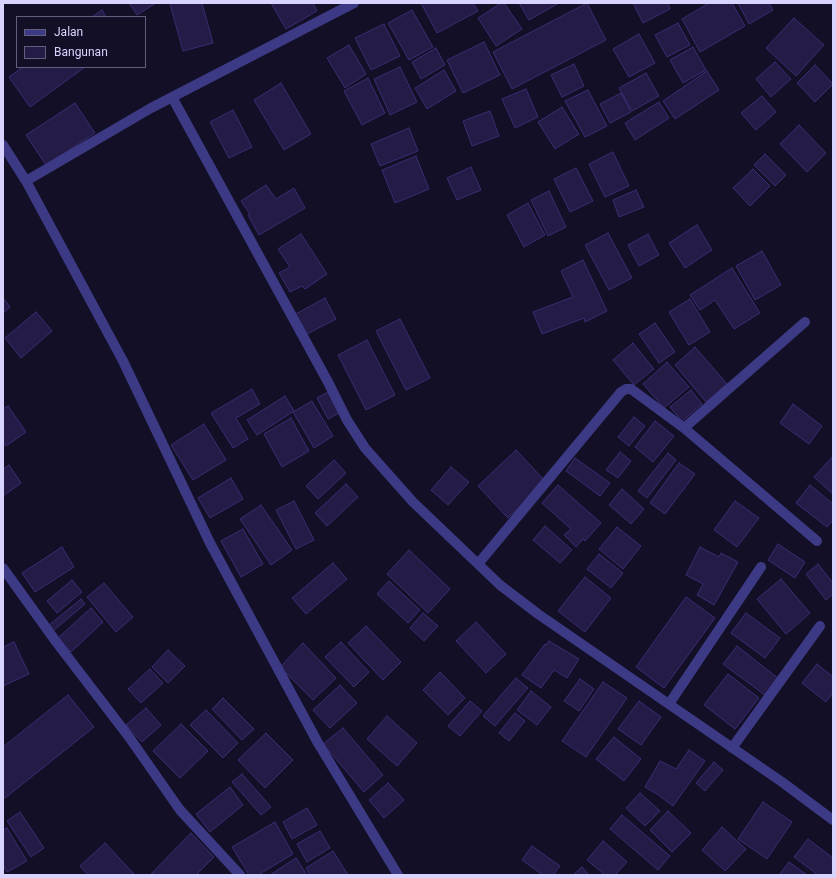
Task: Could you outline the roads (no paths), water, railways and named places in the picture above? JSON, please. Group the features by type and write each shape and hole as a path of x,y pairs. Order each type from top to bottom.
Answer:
{"street":[{"path":"26,181 151,108 354,3"},
{"path":"172,97 328,382 347,420 365,448 413,502 500,585 538,614 782,782 833,820"},
{"path":"3,145 26,181 123,361 218,557 318,743 398,875"},
{"path":"684,428 805,322"},
{"path":"478,564 621,392 626,389 631,389 684,428 817,541"},
{"path":"668,704 761,567"},
{"path":"3,568 180,810 240,875"},
{"path":"732,748 820,626"}]}
